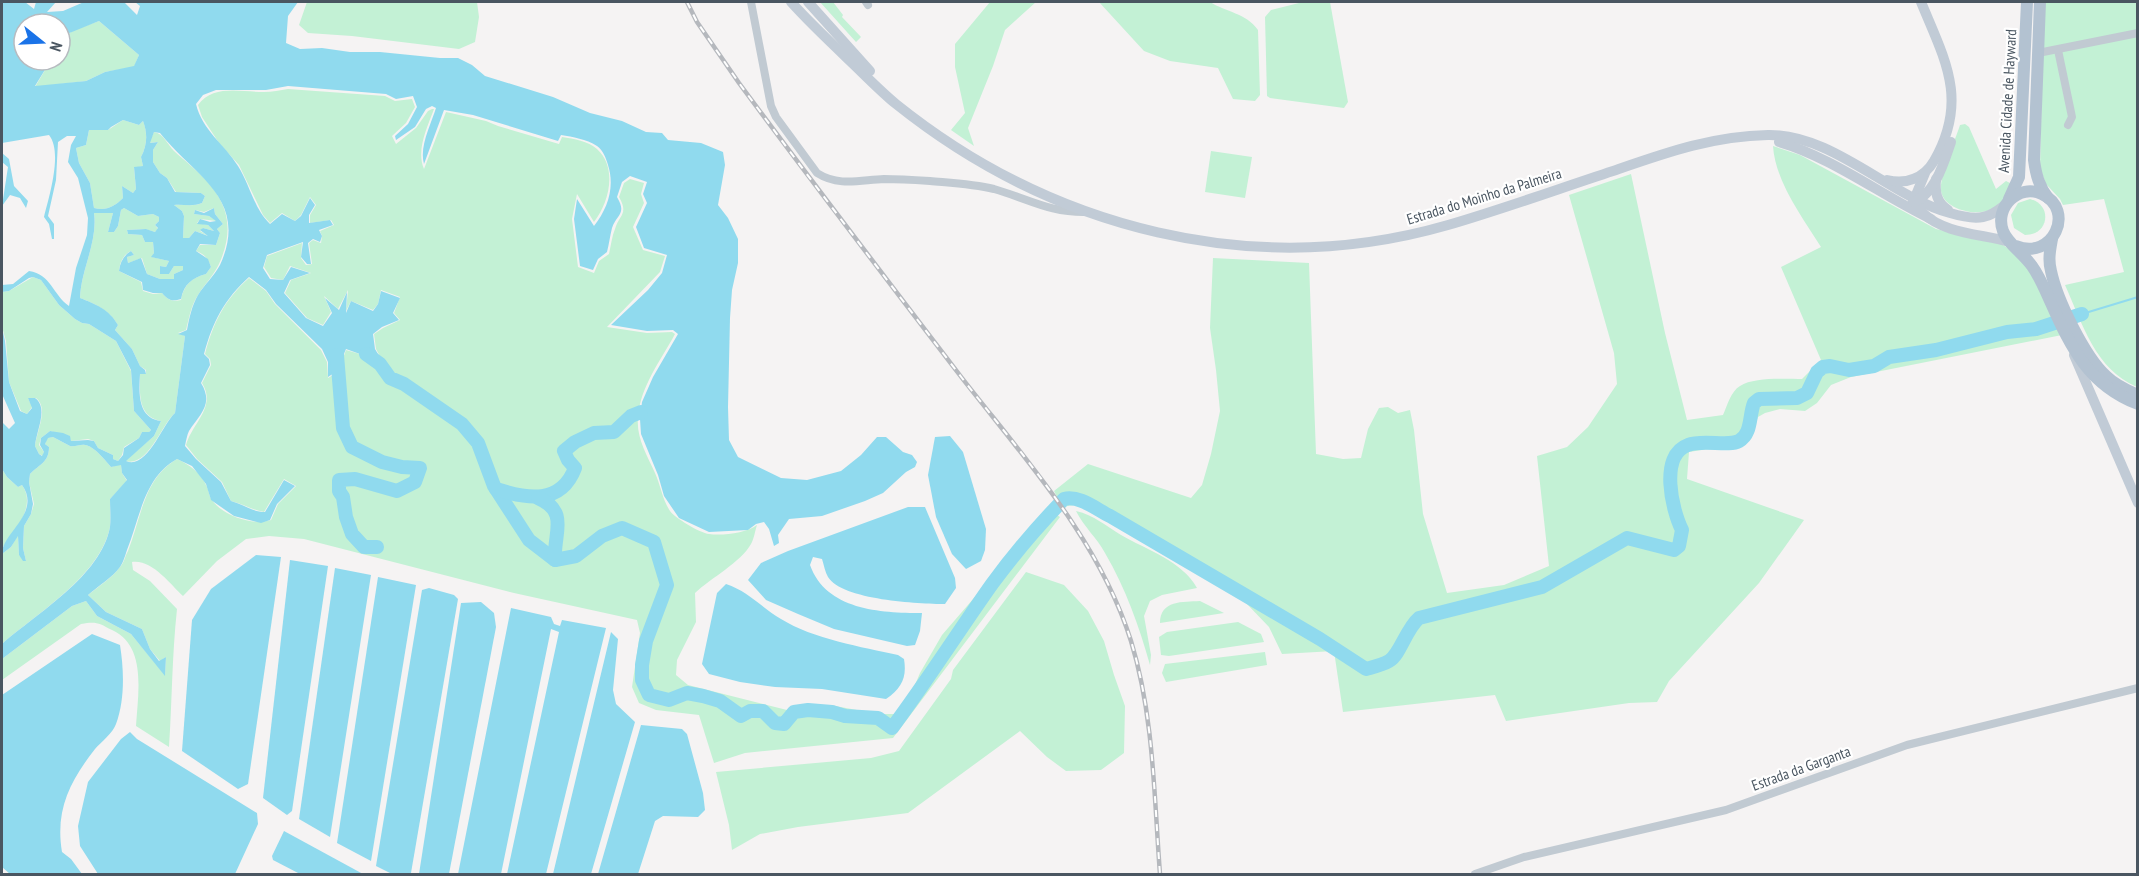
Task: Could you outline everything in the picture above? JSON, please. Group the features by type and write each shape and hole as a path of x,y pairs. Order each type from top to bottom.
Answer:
{"main road":[{"name":"Estrada do Moinho da Palmeira","path":"790,2 895,103 931,129 1018,183 1057,202 1136,228 1211,244 1259,248 1316,248 1405,236 1445,226 1676,150 1703,142 1742,136 1773,135 1799,140 1844,159 1918,201 1959,215 1979,218 1992,215 2007,202"},
{"path":"802,2 838,35"},
{"name":"Estrada do Moinho da Palmeira","path":"808,2 881,84 931,129"},
{"path":"1900,204 1923,198 1936,178 1952,137 1957,112 1953,75 1921,2"},
{"name":"Avenida Cidade de Hayward","path":"2007,202 2019,177 2027,2"},
{"name":"Avenida Cidade de Hayward","path":"2041,3 2034,160 2041,188 2049,199"},
{"path":"1931,219 1922,212 1916,195 1925,173 1942,146 1953,109 1951,86 1940,46"},
{"name":"Estrada do Moinho da Palmeira","path":"1742,136 1800,148 1931,219 1958,230 2013,244"},
{"path":"1875,176 1904,182 1925,173"},
{"path":"1936,178 1935,192 1939,202 1959,215"},
{"path":"2059,308 2050,271 2049,256 2052,239 2057,230 2058,220 2055,207 2042,194 2029,191 2016,195 2007,202 2002,211 2003,232 2032,266 2059,308 2087,369 2099,382 2117,395 2138,404"},
{"path":"2013,244 2025,249 2035,249 2052,239"},
{"path":"2070,331 2104,375 2118,386 2138,395"},
{"path":"2070,331 2114,450 2138,503"},
{"path":"2114,450 2130,474 2138,480"}],"street":[{"path":"751,3 773,112 817,173 827,179 847,183 904,179 971,184 1067,213 1088,212"},
{"path":"2038,53 2138,33"},
{"path":"2058,50 2072,117 2068,125"},
{"name":"Estrada da Garganta","path":"1475,874 1524,857 1726,810 1907,745 2138,688"}],"green space":[{"path":"307,2 477,2 479,17 475,42 459,49 308,33 299,25"},
{"path":"820,2 833,2 843,15 842,17 861,37 856,42"},
{"path":"990,2 1036,2 1005,30 968,128 974,146 951,130 965,113 955,67 955,44"},
{"path":"1099,2 1210,2 1242,16 1258,30 1260,95 1255,101 1233,99 1218,68 1170,61 1144,51"},
{"path":"1303,2 1330,2 1348,102 1344,108 1267,96 1265,17 1271,10"},
{"path":"2044,2 2137,2 2137,387 2111,369 2101,357 2085,330 2065,285 2124,272 2104,199 2063,205 2046,184 2040,168"},
{"path":"99,21 139,55 134,67 105,72 86,81 35,87 44,72 72,72 72,32"},
{"path":"288,89 385,96 395,101 412,99 415,107 406,123 392,136 396,144 416,128 428,111 434,109 422,147 424,169 446,112 486,121 559,144 562,137 593,146 604,157 608,166 607,196 594,222 577,194 572,219 578,267 594,273 599,261 609,254 614,232 623,211 619,197 624,183 630,179 644,183 641,194 644,203 633,227 643,250 665,256 660,272 607,327 647,333 672,332 675,334 643,395 638,417 640,439 665,502 677,517 700,531 714,535 741,532 757,525 752,542 746,551 695,593 696,622 677,660 676,675 688,685 791,711 830,705 878,714 899,714 942,635 1050,510 1060,517 893,738 745,753 714,763 699,715 656,710 639,703 632,687 640,633 637,620 514,593 304,539 269,536 246,539 217,561 183,596 147,564 132,562 133,570 150,581 177,609 169,747 136,726 139,685 136,659 131,647 123,637 100,624 81,624 2,680 2,659 72,606 86,601 97,616 131,634 165,675 166,657 160,661 150,649 142,629 106,612 88,595 121,565 150,488 166,467 177,459 191,467 205,482 211,499 217,506 247,521 271,520 278,504 296,486 284,479 264,512 255,510 231,501 222,482 197,459 186,445 202,415 207,400 202,383 211,365 210,359 205,354 212,332 233,294 249,278 266,291 275,304 321,350 327,362 328,378 338,372 346,350 360,354 374,367 384,364 376,349 374,334 400,320 394,313 400,297 381,290 378,304 373,310 351,301 346,311 348,290 338,309 324,296 331,312 323,325 307,318 285,293 291,280 311,273 290,266 283,280 271,278 264,267 267,256 302,243 301,258 306,265 312,264 309,243 313,240 321,243 320,231 334,225 331,220 310,223 310,215 316,205 310,197 301,215 295,221 282,213 270,223 263,215 239,165 219,143 202,117 198,105 204,98 219,92 267,92"},
{"path":"123,120 139,125 143,121 146,131 146,144 141,157 143,166 134,168 136,189 133,193 122,186 123,198 116,204 106,209 94,208 90,183 79,163 76,148 86,145 89,130 108,130"},
{"path":"1965,124 1969,127 1996,189 2006,181 2012,184 2002,202 1986,211 1970,212 1954,207 1943,198 1941,191 1942,177 1951,149 1960,125"},
{"path":"154,132 163,137 174,151 212,187 225,210 227,235 219,264 196,299 186,330 178,333 185,336 175,413 141,458 125,461 154,436 161,421 153,418 144,409 140,396 140,374 146,374 146,370 140,366 132,349 115,330 118,325 102,308 80,298 94,234 94,213 113,213 108,232 114,232 118,226 121,210 124,208 138,216 153,214 159,217 155,225 158,229 155,232 145,229 127,230 128,234 142,235 145,242 153,242 152,257 169,261 166,267 160,266 160,274 169,274 174,266 183,266 183,270 174,274 175,279 160,279 147,274 142,258 128,263 127,257 134,255 131,251 122,259 119,271 141,282 143,291 153,294 162,293 173,301 181,300 189,282 206,274 211,267 209,261 196,251 200,245 216,245 220,233 217,229 223,224 215,214 214,208 204,212 195,210 194,214 209,216 217,221 200,219 197,223 208,225 214,231 203,228 200,231 209,236 195,231 189,238 183,238 184,216 182,211 174,205 199,204 205,196 201,193 176,192 167,178 160,173 153,162 153,150 158,142 149,143"},
{"path":"1773,146 1800,155 1936,229 2001,244 2012,251 2038,284 2062,335 1851,377 1831,385 1817,403 1805,411 1780,409 1758,417 1751,437 1740,446 1727,450 1708,449 1689,452 1687,479 1804,520 1759,583 1669,681 1657,702 1629,703 1506,721 1495,695 1343,712 1334,651 1282,654 1269,627 1246,603 1086,503 1062,507 1054,491 1088,464 1191,498 1202,485 1220,411 1210,328 1213,258 1309,263 1316,454 1343,459 1361,458 1368,429 1379,408 1388,407 1398,413 1410,410 1423,514 1447,593 1504,585 1549,566 1537,456 1567,447 1588,427 1617,384 1614,353 1569,195 1631,174 1665,333 1687,420 1723,415 1732,395 1740,386 1761,380 1802,379 1821,360 1781,267 1821,247 1784,186"},
{"path":"1211,151 1252,157 1245,198 1205,192"},
{"path":"2030,199 2042,207 2045,219 2039,230 2025,235 2014,228 2011,215 2018,203"},
{"path":"33,277 41,280 59,305 75,319 89,324 116,341 131,371 134,411 151,430 142,432 139,438 124,447 118,461 113,459 113,455 98,448 94,441 88,439 71,441 69,436 50,431 41,438 39,445 44,452 43,456 39,454 35,446 42,408 36,398 28,398 32,407 27,414 21,411 9,382 6,341 2,327 2,292 9,291"},
{"path":"53,437 70,446 83,445 92,448 111,467 121,464 122,473 127,481 110,499 110,527 104,545 94,562 65,592 2,644 2,554 11,547 18,535 19,555 26,561 23,548 24,526 34,504 29,482 30,474 46,459 49,447 45,444 47,438"},
{"path":"2,469 18,487 22,485 27,501 22,518 2,548"},
{"path":"1076,511 1094,518 1173,563 1197,588 1162,595 1150,601 1144,616 1151,655 1150,665 1126,594 1102,548"},
{"path":"1026,572 1064,585 1088,611 1104,641 1125,706 1124,753 1101,770 1066,771 1047,757 1020,731 908,813 760,834 732,850 729,825 716,772 871,758 899,751 951,679 953,670"},
{"path":"1200,601 1224,613 1160,623 1161,615 1168,606 1180,602"},
{"path":"1238,622 1261,634 1264,642 1169,656 1161,655 1159,637 1167,632"},
{"path":"1265,652 1267,665 1166,682 1162,673 1165,664"}],"water":[{"path":"2,2 25,2 34,9 36,2 56,2 47,12 63,11 84,2 124,2 137,15 140,6 135,2 298,2 288,16 286,43 300,49 322,48 350,52 458,58 472,65 485,76 553,97 590,113 622,121 646,132 662,133 668,140 701,143 723,152 725,165 718,205 728,218 738,239 738,263 732,290 730,318 728,407 729,440 738,457 781,478 807,480 841,471 861,455 877,437 886,437 903,452 912,455 917,462 915,467 883,493 822,516 789,519 778,535 779,543 774,546 769,529 764,522 748,530 709,532 679,518 664,496 641,434 640,419 642,402 653,377 678,334 673,330 647,331 611,325 648,290 662,273 667,255 644,248 636,227 647,203 643,194 647,182 630,176 622,182 617,197 621,211 612,228 607,252 598,259 593,270 580,266 574,219 577,199 594,226 609,197 611,181 607,162 601,150 593,144 561,135 558,141 473,115 444,110 424,164 424,143 436,108 432,106 426,109 415,127 396,140 395,136 408,124 417,107 413,96 396,99 386,94 288,86 266,90 216,90 203,95 196,104 199,113 208,130 233,158 256,204 270,224 282,214 295,221 301,216 310,198 315,205 309,215 309,223 330,220 333,225 319,230 322,236 320,242 313,239 308,243 311,264 307,264 301,257 303,242 267,255 263,268 270,279 283,280 291,267 310,273 290,280 284,293 306,318 323,326 332,313 325,298 339,310 347,292 346,313 351,301 373,311 378,304 381,291 400,298 393,313 399,320 382,327 373,334 375,349 384,364 374,366 360,354 346,349 337,371 328,377 328,362 322,349 276,304 266,290 249,277 226,303 211,331 204,354 209,359 210,365 201,383 205,390 206,403 189,431 185,446 221,482 231,501 260,512 265,512 284,480 295,486 277,504 270,520 261,523 234,516 211,500 206,484 192,466 177,459 157,476 144,499 121,565 113,575 88,595 106,612 142,629 150,649 159,661 166,657 165,676 131,634 97,616 86,601 72,606 2,659 2,644 66,592 94,562 104,545 110,527 110,499 127,480 122,473 121,465 111,467 92,448 83,445 70,446 53,437 48,438 45,444 49,447 47,456 30,474 33,504 31,514 24,526 23,548 26,561 23,561 19,555 18,536 11,547 2,554 3,546 24,514 27,495 22,485 18,487 2,469 2,422 9,429 15,423 2,394 2,328 9,382 20,411 27,414 32,408 28,398 35,398 41,408 41,420 35,446 39,454 42,456 44,452 40,445 41,438 50,431 70,436 71,441 94,441 98,448 113,455 113,459 118,461 123,455 124,448 139,438 142,432 151,430 134,411 131,370 116,341 89,324 75,319 59,305 41,280 29,278 9,291 2,292 2,285 13,284 29,271 47,280 69,306 76,268 87,235 88,218 78,178 68,162 71,145 76,136 67,136 58,142 56,180 48,216 54,224 54,239 52,239 49,224 44,217 55,163 55,152 49,135 2,143","holes":["123,120 139,125 143,121 145,126 146,144 141,157 143,166 134,167 136,189 133,193 122,186 123,198 116,204 110,208 94,208 90,183 79,163 76,148 86,145 89,130 108,130","154,132 160,133 214,190 223,206 228,223 227,242 220,265 196,299 187,330 178,334 185,336 175,413 154,445 141,459 134,462 126,461 154,436 161,421 153,419 144,410 140,396 140,374 146,374 145,370 140,366 132,349 115,330 118,325 101,308 80,298 94,234 94,213 113,213 108,232 114,232 118,226 121,210 124,208 138,216 153,214 159,217 155,225 158,228 155,232 146,229 127,230 128,234 142,235 145,242 153,242 154,253 151,257 169,261 166,267 160,266 160,274 169,274 174,266 183,266 183,270 174,274 174,279 160,279 147,274 141,258 128,263 127,257 134,255 131,251 123,259 119,271 142,282 143,290 162,293 168,299 173,300 181,299 189,282 206,274 211,267 208,259 196,251 200,244 216,245 220,233 217,229 223,224 215,214 214,208 204,213 195,210 194,214 209,216 216,221 200,219 197,224 208,225 214,231 203,228 200,230 208,236 195,231 189,238 183,238 184,216 182,211 174,205 199,204 205,196 201,193 175,192 167,178 160,173 153,162 153,150 158,142 150,143"]},
{"path":"2,153 9,159 14,186 28,201 26,208 20,198 10,195 2,206 8,167 2,162"},
{"path":"950,436 963,452 986,529 985,550 981,561 966,569 952,554 936,517 928,475 935,437"},
{"path":"908,507 925,507 955,578 956,588 945,604 900,602 864,596 836,585 828,577 822,559 813,557 810,565 818,580 841,600 872,610 922,613 920,631 915,645 907,646 834,629 766,600 748,580 761,563"},
{"path":"256,555 281,557 248,784 238,789 182,751 192,620 211,589"},
{"path":"290,560 328,566 292,811 287,815 263,798"},
{"path":"335,568 371,575 330,837 299,819"},
{"path":"378,577 416,585 371,861 337,843"},
{"path":"726,584 741,591 781,619 808,632 838,642 898,655 904,659 905,665 904,677 900,686 886,699 822,689 775,687 740,682 709,674 702,664 717,593"},
{"path":"429,588 454,595 458,599 411,873 392,874 376,866 422,590"},
{"path":"481,602 494,613 496,627 449,874 419,874 461,603"},
{"path":"511,608 551,617 554,624 560,626 562,620 606,628 546,874 507,874 559,632 551,629 501,874 458,874"},
{"path":"611,632 618,639 613,690 616,704 635,722 591,874 553,874"},
{"path":"92,634 120,645 123,685 119,715 114,727 78,773 66,797 63,809 60,837 62,852 71,859 82,874 10,874 2,867 2,695"},
{"path":"641,725 682,729 687,734 703,793 705,810 698,817 663,816 655,821 638,874 598,874"},
{"path":"130,732 137,739 257,813 258,824 235,874 98,874 80,846 78,826 88,782 121,739"},
{"path":"284,831 363,874 300,874 273,860 272,856"}],"waterway":[{"path":"2082,314 2138,297"},
{"path":"366,354 380,364 390,378 404,384 462,424 478,443 494,486 529,540 555,560 576,556 602,536 622,528 654,542 667,585 646,641 642,665 642,680 649,695 669,700 687,693 703,696 720,701 741,716 750,711 763,711 775,723 784,724 794,712 808,710 878,718 892,728 1000,573 1026,540 1064,499 1076,499 1093,506 1320,639 1366,669 1393,658 1419,618 1542,587 1627,538 1674,550 1679,546 1682,530 1670,484 1673,460 1679,451 1694,443 1739,441 1748,429 1754,403 1759,399 1797,398 1807,393 1817,372 1823,367 1849,370 1874,366 1889,357 1936,350 2007,332 2036,329 2082,314"},
{"path":"337,355 343,428 352,447 382,462 402,467 420,468 415,482 397,491 355,479 339,480 339,491 343,497 346,517 352,534 364,547 377,547"},
{"path":"496,489 531,497 552,494 569,480 575,468 564,451 575,442 594,433 614,432 631,416 641,412"},
{"path":"538,498 548,504 557,517 555,560"}],"railway":[{"path":"687,2 697,22 739,83 962,378 1035,470 1081,535 1100,569 1117,604 1139,669 1149,727 1160,874"}]}
